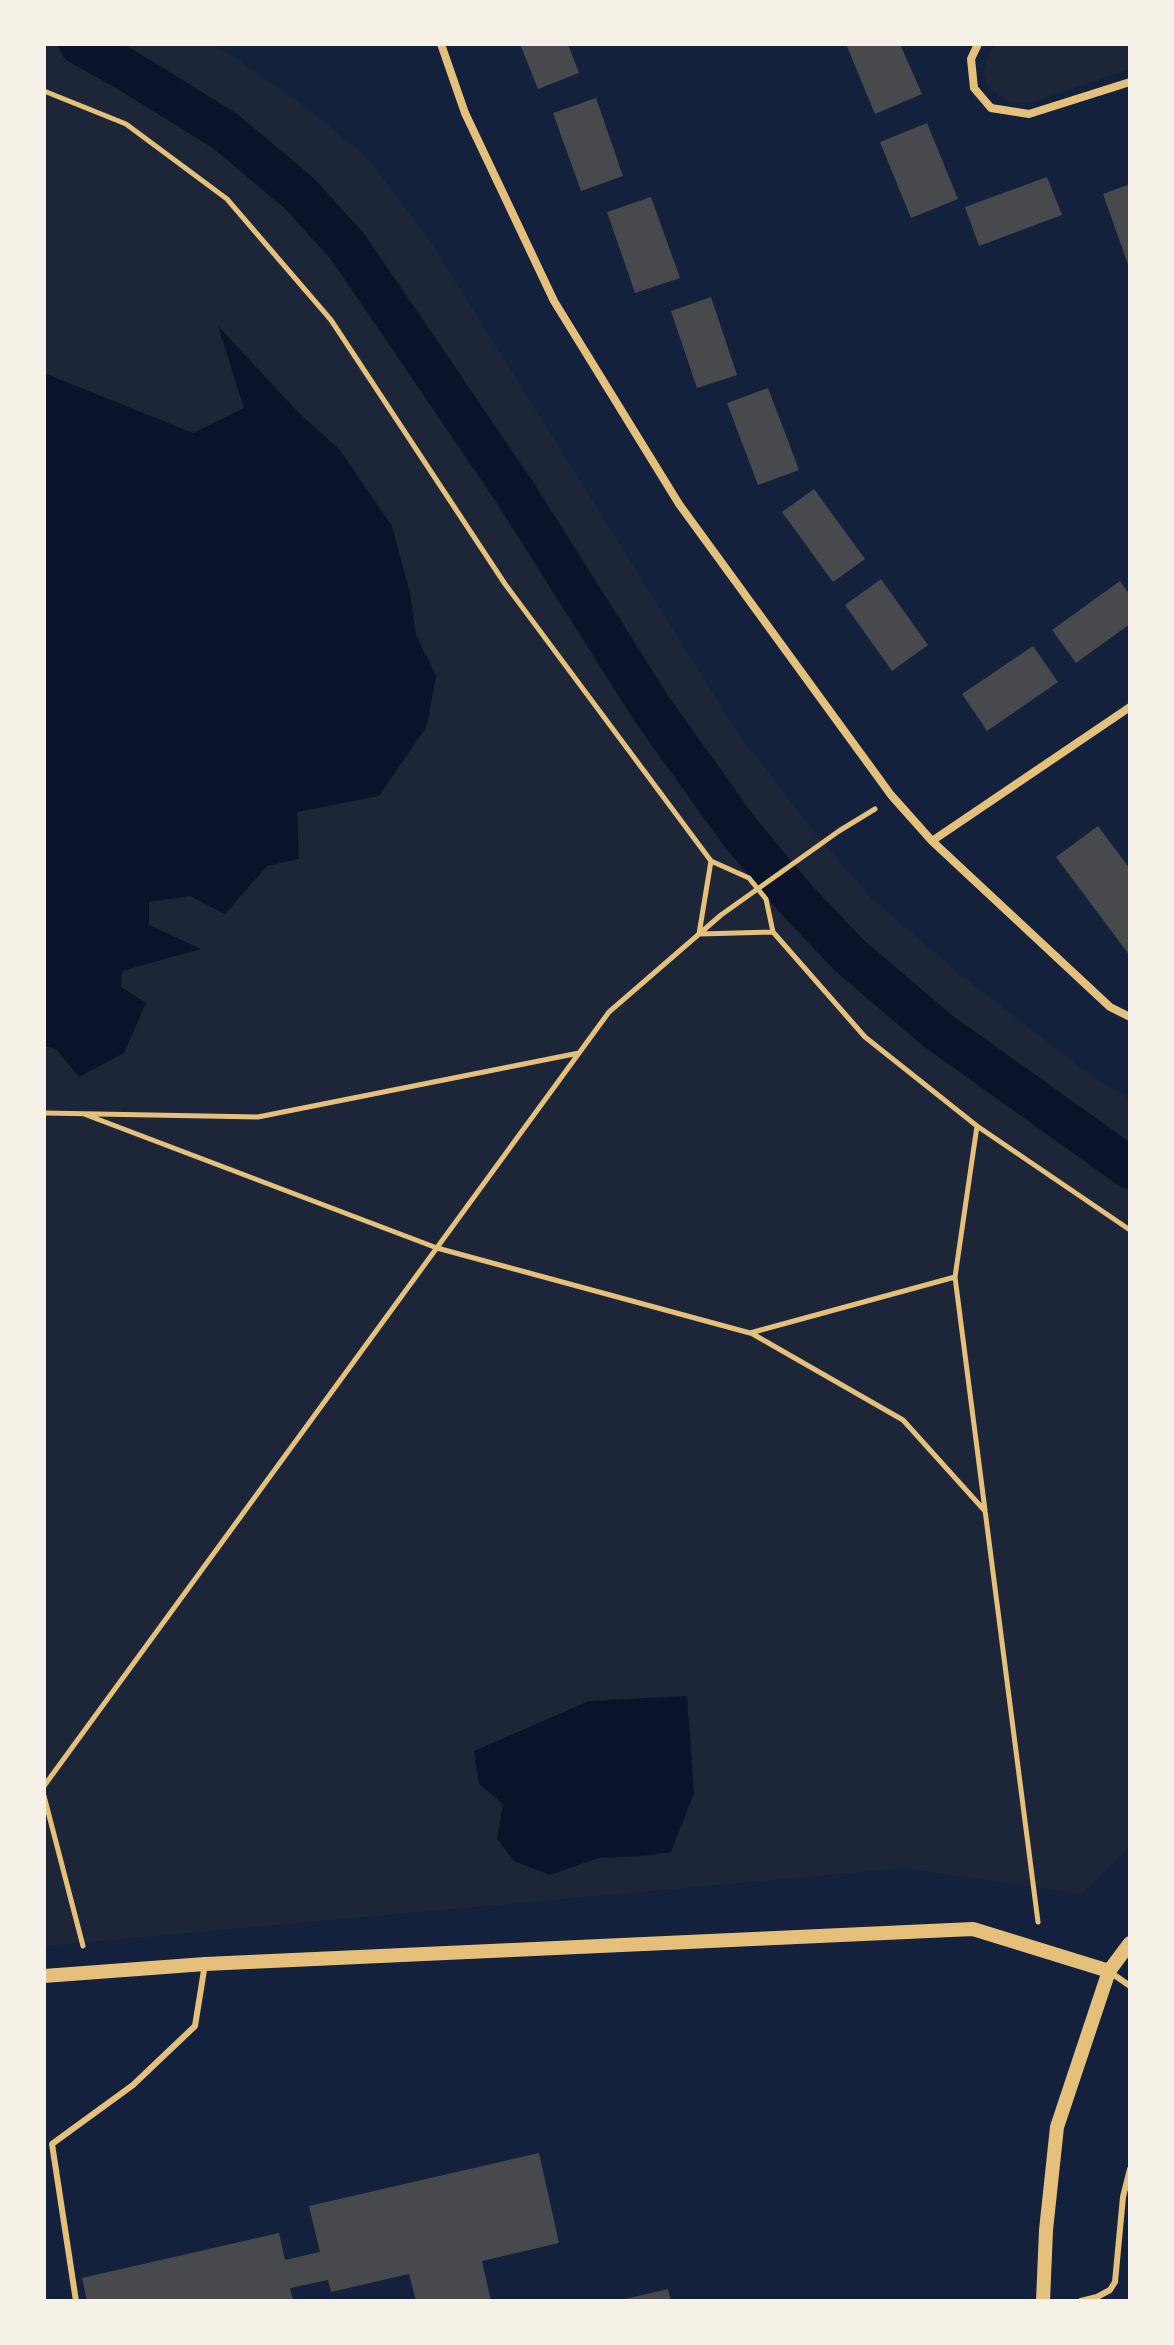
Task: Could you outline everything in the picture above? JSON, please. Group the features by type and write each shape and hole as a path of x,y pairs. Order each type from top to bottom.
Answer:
{"street":[{"path":"441,44 465,113 554,301 679,504 891,795 932,841 1110,1007 1130,1017"},
{"path":"978,44 971,59 974,88 991,108 1029,114 1130,82"},
{"path":"932,841 1130,707"},
{"path":"44,1976 205,1964 973,1929 1109,1971"},
{"path":"1043,2301 1046,2230 1057,2127 1109,1971 1130,1943"}],"lane":[{"path":"76,2301 52,2144 133,2085 195,2026 205,1964"},
{"path":"1109,1971 1130,1986"},
{"path":"1081,2301 1110,2290 1115,2282 1123,2197 1130,2169"}],"path":[{"path":"44,91 126,124 227,199 331,320 505,584 711,861 749,878 766,899 773,932 865,1037 977,1126 1130,1230"},
{"path":"44,1786 609,1012 721,915 875,809"},
{"path":"699,934 711,861"},
{"path":"699,934 773,932"},
{"path":"44,1113 258,1117 579,1053"},
{"path":"84,1114 437,1248 750,1333 903,1420 985,1511"},
{"path":"977,1126 955,1277 1042,1951"},
{"path":"750,1333 955,1277"},
{"path":"44,1796 91,1974"}],"shaded area":[{"path":"44,44 212,44 312,112 368,158 432,244 739,735 815,833 870,897 966,979 1094,1078 1130,1099 1130,1848 1082,1894 904,1868 44,1946"},
{"path":"996,44 1130,44 1130,69 1028,104 1006,101 987,86 984,70 989,53"},
{"path":"218,326 299,413 340,450 392,526 410,593 416,635 436,676 427,726 379,796 297,812 299,859 267,866 225,914 190,896 149,902 149,925 201,949 122,971 121,987 146,1003 124,1053 79,1077 56,1049 44,1046 44,373 193,433 244,408"},
{"path":"687,1696 694,1793 671,1852 598,1858 550,1875 514,1861 497,1839 503,1804 479,1784 474,1751 589,1701"}],"building":[{"path":"520,44 568,44 579,73 538,89"},
{"path":"846,44 900,44 922,94 875,114"},
{"path":"596,98 623,176 581,191 553,113"},
{"path":"927,123 958,199 911,218 880,142"},
{"path":"1047,177 1062,215 979,246 965,207"},
{"path":"1130,184 1130,270 1103,194"},
{"path":"651,197 680,278 635,293 607,212"},
{"path":"711,297 737,375 697,388 671,311"},
{"path":"768,388 799,470 758,485 727,403"},
{"path":"814,489 865,559 833,582 782,512"},
{"path":"881,579 928,645 892,671 845,605"},
{"path":"1120,581 1130,595 1130,624 1076,663 1052,630"},
{"path":"1033,646 1058,682 987,731 962,694"},
{"path":"1098,826 1130,869 1130,956 1056,857"},
{"path":"539,2153 559,2243 482,2261 491,2301 416,2301 409,2274 331,2292 328,2280 290,2288 293,2301 87,2301 82,2278 279,2233 285,2260 320,2252 309,2206"},
{"path":"668,2289 671,2301 621,2301 621,2300"}],"waterway":[{"path":"80,44 225,131 299,193 348,247 514,491 653,711 739,831 794,897 850,956 938,1031 1130,1168"}]}
